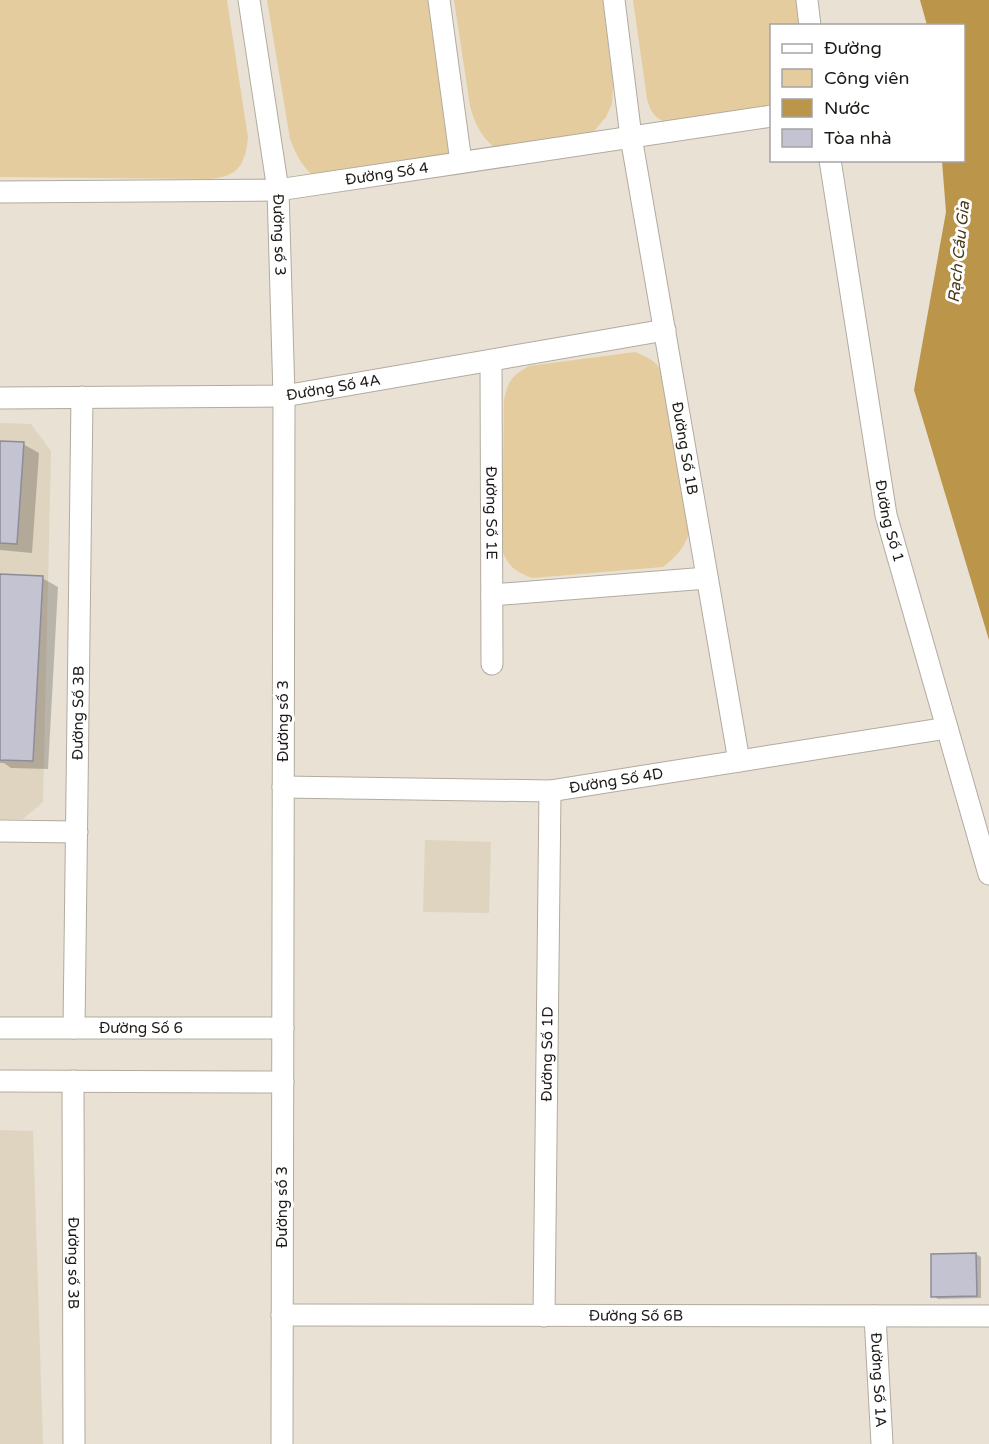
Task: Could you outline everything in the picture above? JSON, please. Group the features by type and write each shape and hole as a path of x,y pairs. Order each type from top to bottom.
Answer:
{"street":[{"name":"Đường số 3","path":"249,0 278,190 284,396 282,1444"},
{"path":"439,0 461,162"},
{"name":"Đường Số 1B","path":"614,0 631,137 739,761"},
{"path":"807,0 810,24"},
{"name":"Đường Số 4","path":"0,192 278,190 770,116"},
{"name":"Đường Số 1","path":"830,162 886,515 989,874"},
{"name":"Đường Số 4A","path":"0,398 284,396 664,330"},
{"name":"Đường Số 1E","path":"491,361 492,664"},
{"name":"Đường Số 3B","path":"74,1028 82,397"},
{"path":"492,595 707,578"},
{"name":"Đường Số 4D","path":"283,787 550,791 947,728"},
{"name":"Đường Số 1D","path":"544,1316 550,791"},
{"path":"0,831 76,832"},
{"name":"Đường Số 6","path":"0,1028 283,1028"},
{"path":"0,1081 283,1082"},
{"name":"Đường số 3B","path":"73,1081 74,1444"},
{"name":"Đường Số 6B","path":"282,1316 989,1316"},
{"name":"Đường Số 1A","path":"875,1316 882,1444"}],"shaded area":[{"path":"0,423 31,424 51,451 43,802 23,819 0,819"},
{"path":"425,840 491,842 489,913 423,912"},
{"path":"0,1130 33,1131 43,1444 0,1444"}],"green space":[{"path":"0,0 227,0 248,138 245,156 238,168 227,176 209,179 0,177"},
{"path":"267,0 432,0 451,141 448,153 439,158 312,175 299,158 290,139"},
{"path":"454,0 603,0 613,86 612,104 606,117 586,137 499,151 493,147 480,132 470,106"},
{"path":"633,0 799,0 803,24 770,24 770,110 672,124 655,116 647,99"},
{"path":"635,352 654,362 665,379 689,534 687,539 679,552 663,567 532,578 521,573 511,565 502,551 504,400 509,383 529,366"}],"water":[{"name":"Rạch Cầu Gia","path":"920,0 989,0 989,640 914,390 946,212 942,162 965,162 965,24 927,24"}],"building":[{"path":"0,441 24,442 17,544 0,543"},
{"path":"0,574 43,576 33,761 0,760"},
{"path":"976,1253 977,1296 931,1297 931,1254"}]}
